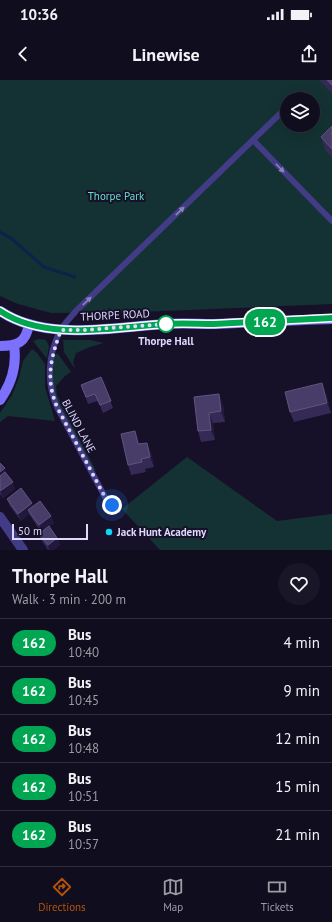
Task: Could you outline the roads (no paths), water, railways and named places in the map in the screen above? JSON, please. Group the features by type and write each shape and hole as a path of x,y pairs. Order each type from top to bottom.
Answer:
{"street":[{"name":"THORPE ROAD","path":"0,311 19,321 41,328 61,330 84,330 167,324 213,324 332,318"},
{"path":"0,346 19,343 24,338 29,324"},
{"path":"0,400 9,384 14,370 16,357 14,345"},
{"path":"0,518 23,550"}],"lane":[{"name":"BLIND LANE","path":"118,510 106,499 52,395 50,380 51,357 61,330 76,311 280,114"},
{"path":"253,140 332,221"}],"waterway":[{"path":"0,232 12,239 44,267 75,277"},
{"path":"109,309 113,318"}],"place":[{"name":"Thorpe Hall","path":"166,324"},
{"name":"Jack Hunt Academy","path":"109,532"}],"park label":[{"name":"Thorpe Park","path":"116,196"}]}
